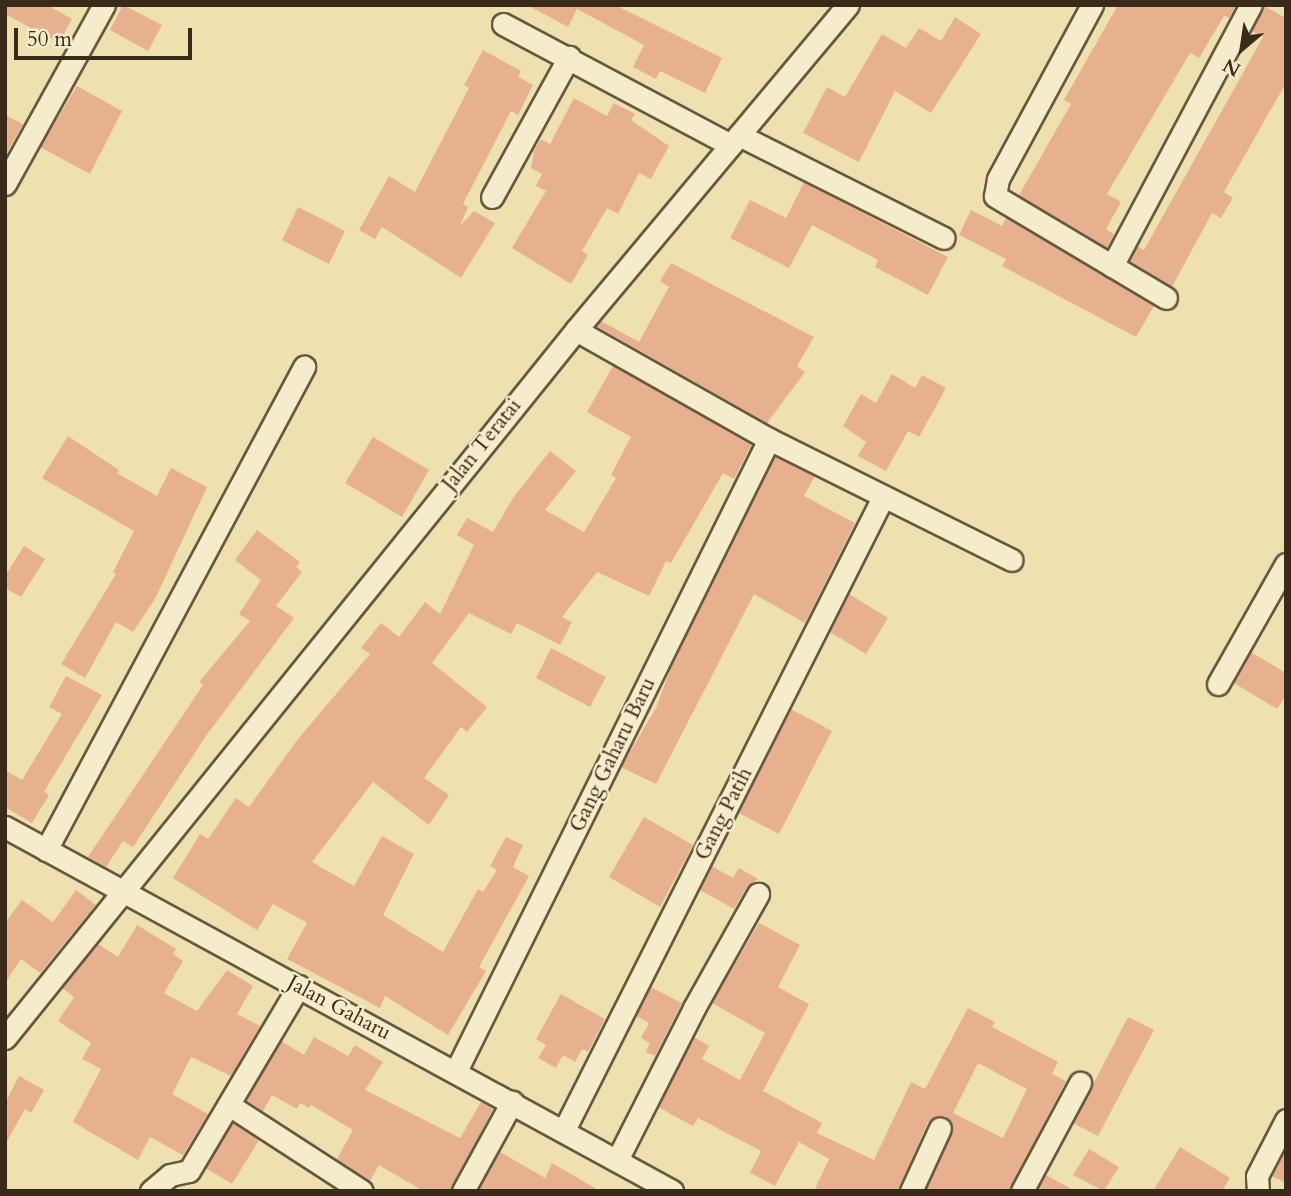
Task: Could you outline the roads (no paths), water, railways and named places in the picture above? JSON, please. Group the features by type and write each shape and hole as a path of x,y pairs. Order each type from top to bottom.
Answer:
{"street":[{"path":"5,184 104,5"},
{"name":"Jalan Teratai","path":"5,1038 576,330 848,5"},
{"path":"1092,5 998,179 995,195 1166,298"},
{"path":"1112,266 1251,5"},
{"path":"503,24 735,140 944,237"},
{"path":"492,197 569,57"},
{"path":"576,330 769,439 1012,560"},
{"path":"46,850 304,366"},
{"name":"Gang Gaharu Baru","path":"456,1071 769,439"},
{"name":"Gang Patih","path":"564,1130 883,497"},
{"path":"1218,684 1286,564"},
{"name":"Jalan Gaharu","path":"5,827 672,1191"},
{"path":"618,1160 694,1008 758,894"},
{"path":"151,1191 170,1175 189,1171 299,986"},
{"path":"1022,1191 1080,1083"},
{"path":"463,1191 512,1102"},
{"path":"229,1105 362,1191"},
{"path":"1258,1191 1258,1176 1286,1120"},
{"path":"911,1191 940,1128"}]}
